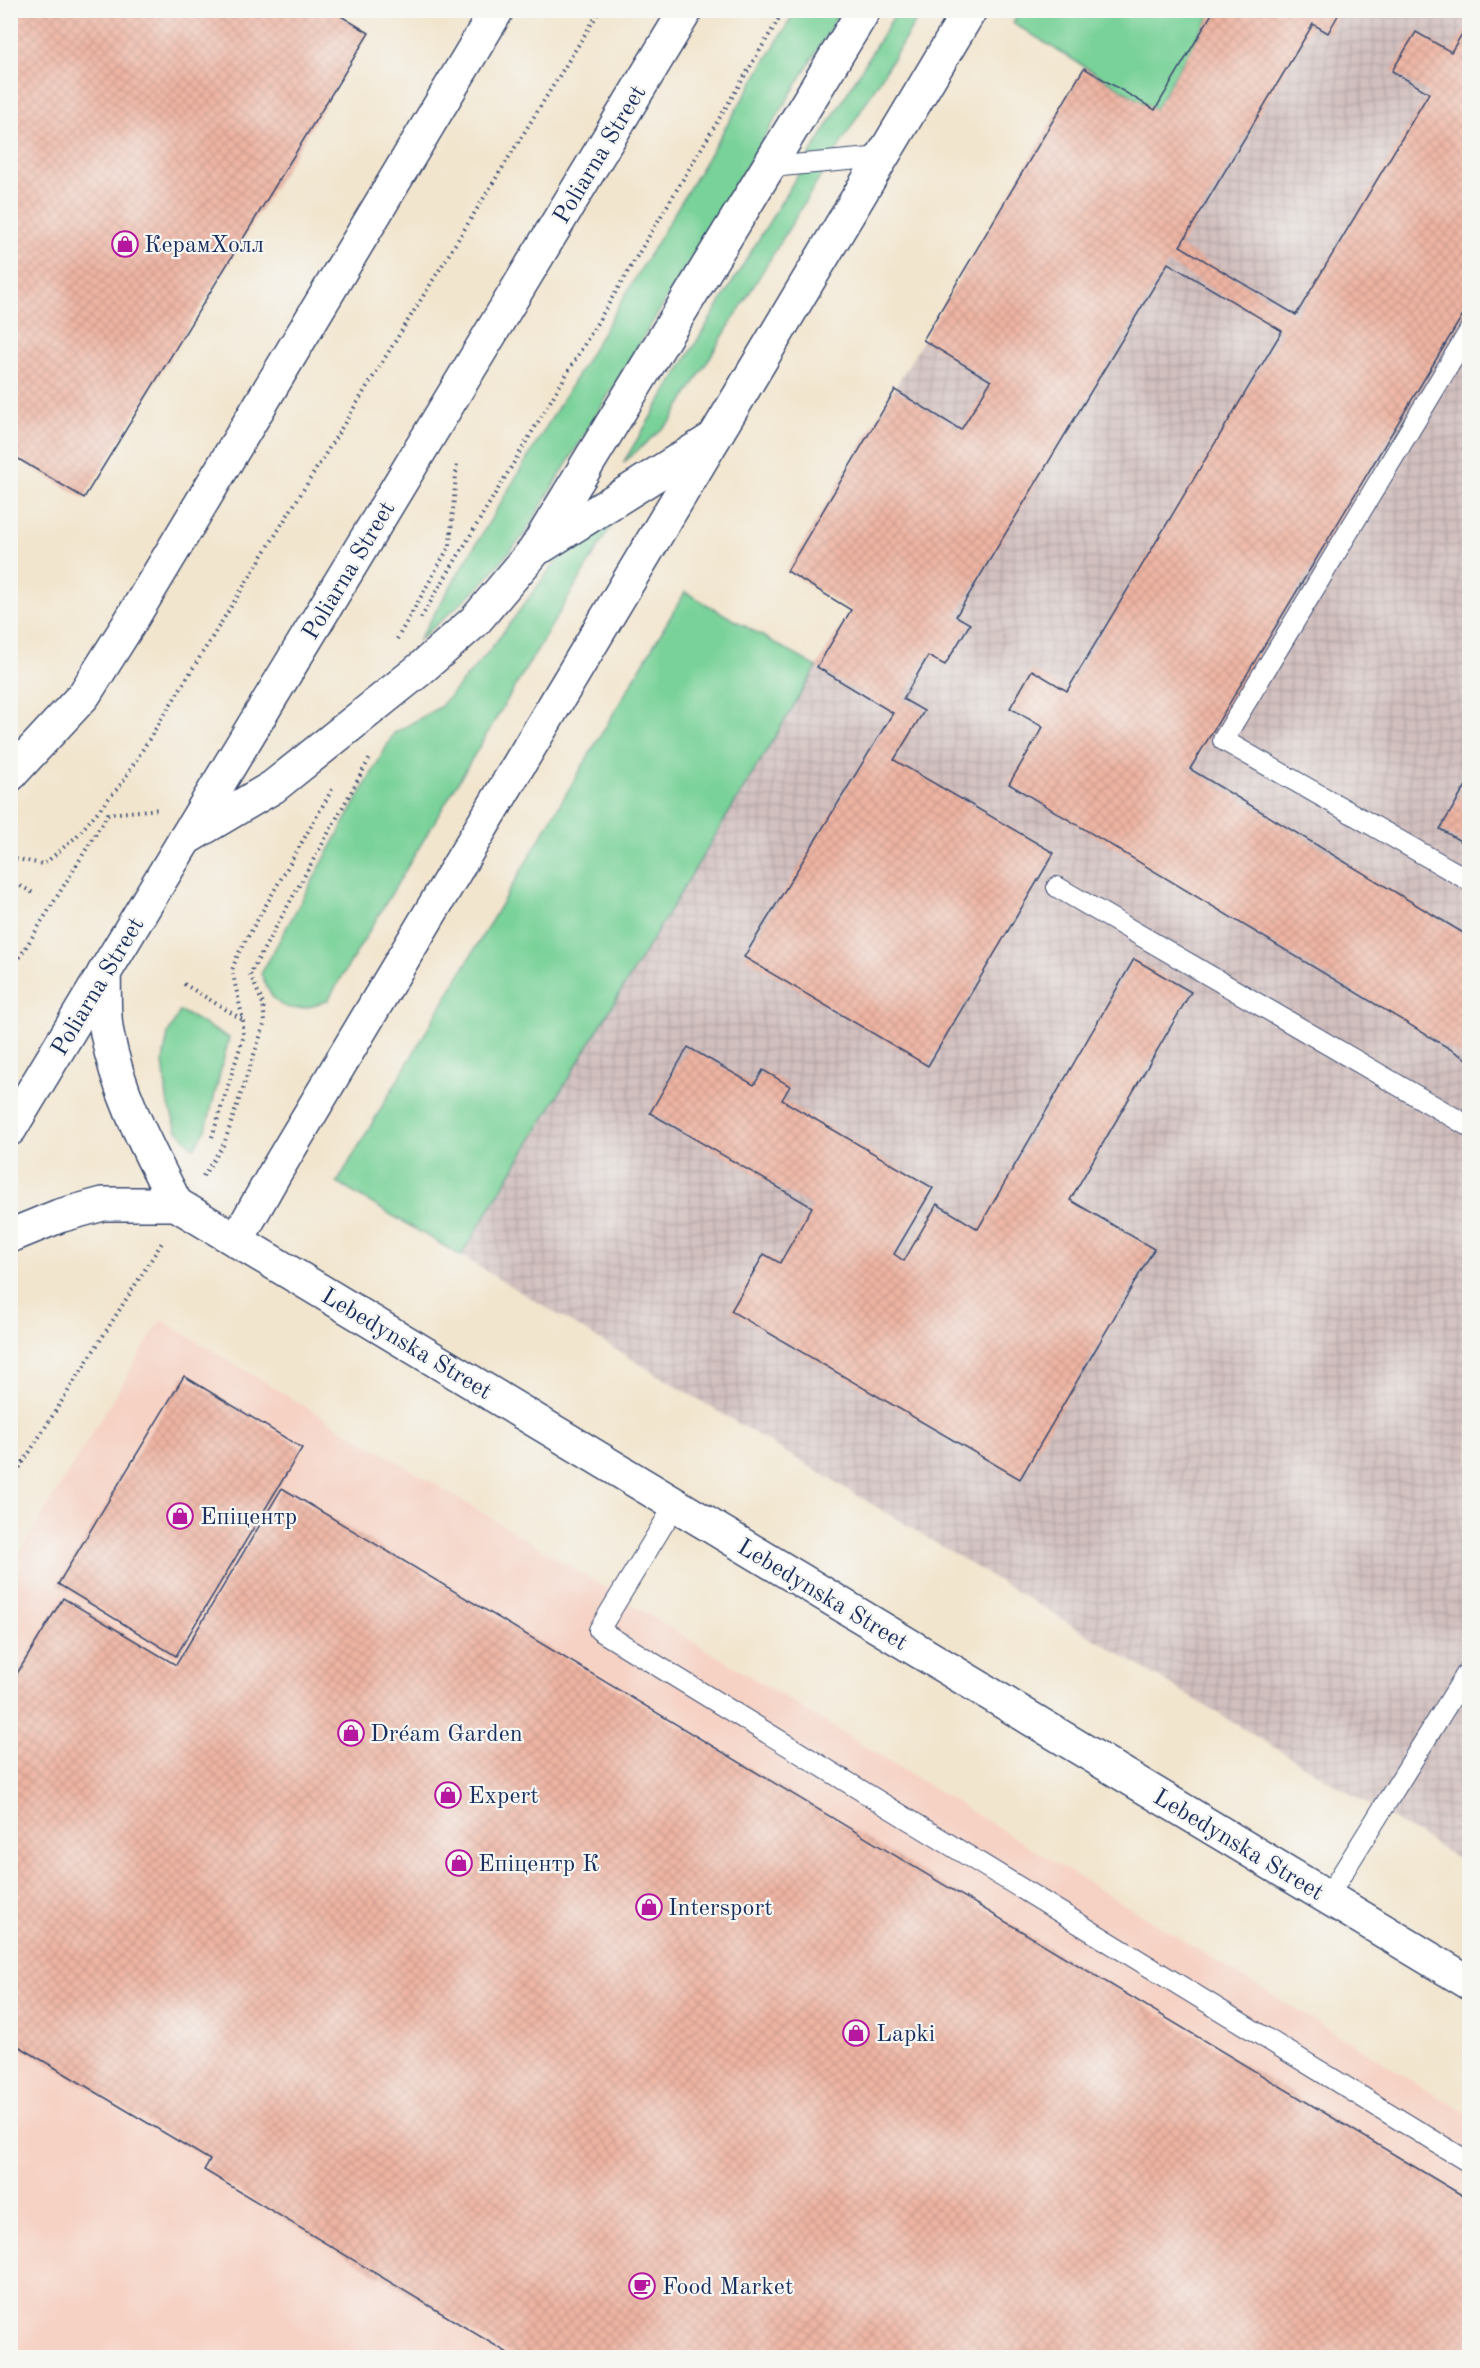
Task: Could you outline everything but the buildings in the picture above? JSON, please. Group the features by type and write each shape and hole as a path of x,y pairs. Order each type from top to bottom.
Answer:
{"street":[{"path":"10,775 84,694 127,627 497,10"},
{"name":"Poliarna Street","path":"10,1129 686,10"},
{"path":"185,839 273,787 374,707 476,621 535,550 864,10"},
{"path":"237,1240 970,10"},
{"path":"535,550 718,435"},
{"path":"10,1236 59,1216 103,1204 179,1206 141,1135 118,1080 106,1032 104,973"},
{"name":"Lebedynska Street","path":"179,1206 1470,1983"}],"lane":[{"path":"770,167 882,157"},
{"path":"1470,330 1223,740 1470,881"},
{"path":"1057,887 1470,1127"},
{"path":"675,1505 599,1630 1470,2163"},
{"path":"1328,1898 1470,1668"}],"path":[{"path":"10,858 44,864 76,837 123,783 600,10"},
{"path":"417,624 784,10"},
{"path":"393,646 450,545 457,461"},
{"path":"10,1483 179,1206 224,1144 265,1022 263,1004 250,974 381,739 374,707"},
{"path":"212,1137 243,1038 243,1020 232,970 338,779"},
{"path":"10,973 108,814 206,806"},
{"path":"10,880 33,892"},
{"path":"184,984 243,1020"},
{"path":"10,1463 24,1462"}],"shaded area":[{"path":"1213,11 1469,11 1469,1865 461,1256 851,610 787,571 1084,68 1154,110"},
{"name":"Епіцентр К","path":"161,1320 456,1497 1469,2115 1469,2357 11,2357 10,1568"}],"green space":[{"path":"796,10 841,11 523,536 479,587 418,641"},
{"path":"897,11 922,11 671,421 623,463"},
{"path":"1020,11 1213,11 1155,110 1013,23"},
{"path":"617,516 328,1000 302,1008 288,1007 276,1001 261,974 394,733 440,707 490,650 555,563 583,530"},
{"path":"685,592 817,667 461,1256 337,1183"},
{"path":"180,1011 229,1038 206,1129 194,1148 177,1130 167,1099 163,1061 168,1034"}],"place":[{"name":"КерамХолл","path":"125,244"},
{"name":"Епіцентр","path":"180,1516"},
{"name":"Dréam Garden","path":"351,1733"},
{"name":"Expert","path":"448,1795"},
{"name":"Епіцентр К","path":"459,1863"},
{"name":"Intersport","path":"649,1907"},
{"name":"Lapki","path":"856,2033"},
{"name":"Food Market","path":"642,2286"}]}
